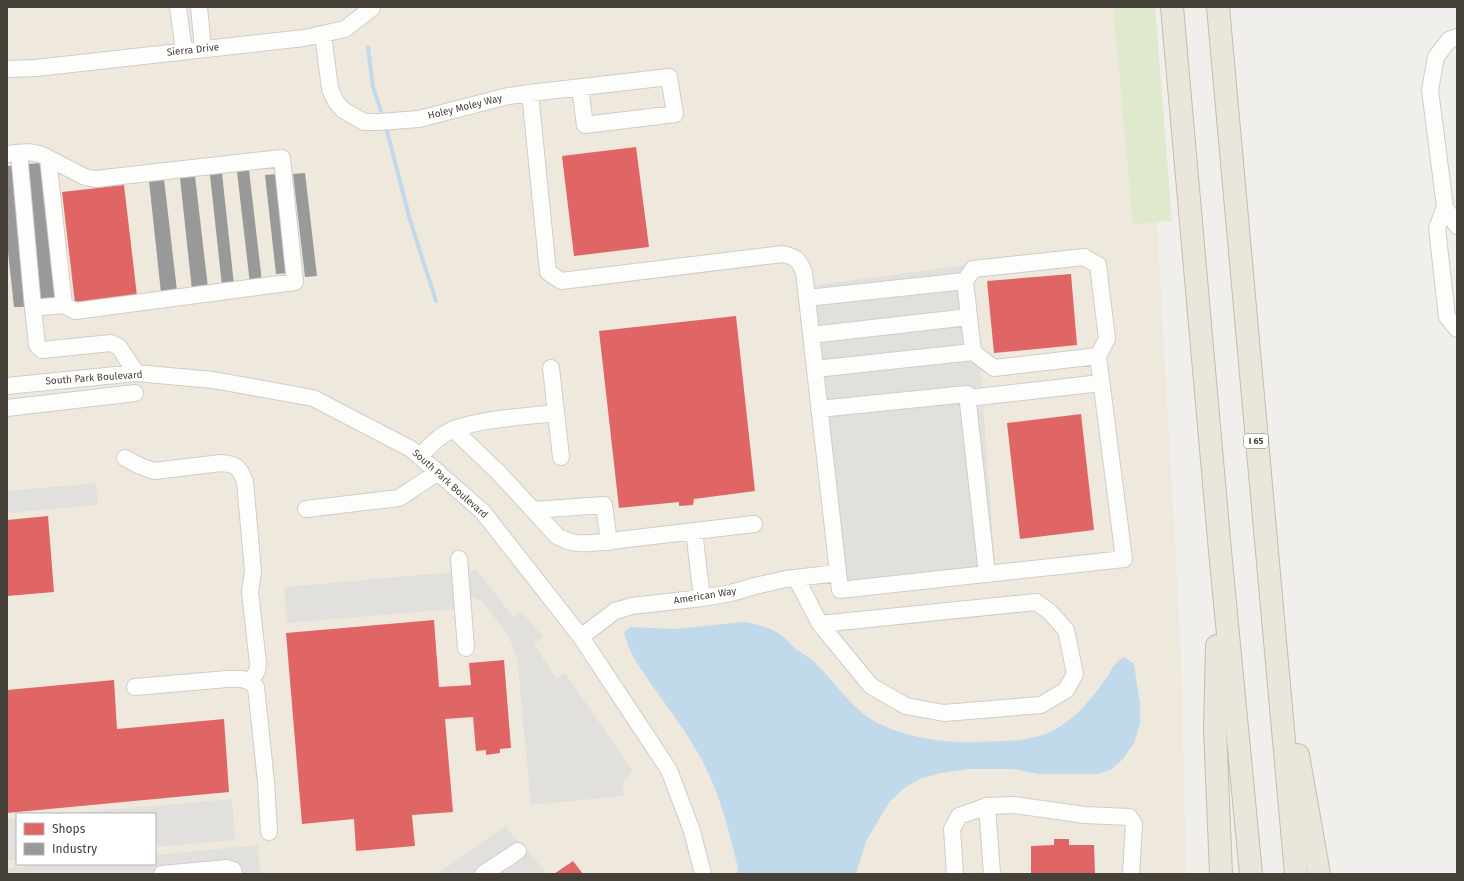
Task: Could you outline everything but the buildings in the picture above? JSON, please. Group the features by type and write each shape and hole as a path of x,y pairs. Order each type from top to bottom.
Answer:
{"highway":[{"path":"1172,7 1220,551 1251,874"},
{"name":"I 65","path":"1218,7 1296,874"},
{"path":"1220,551 1215,729 1221,874"},
{"path":"1271,608 1319,874"}],"street":[{"path":"178,7 184,52"},
{"path":"199,7 203,49"},
{"name":"Sierra Drive","path":"7,69 36,68 304,38 345,29 372,8"},
{"name":"Holey Moley Way","path":"323,34 330,89 336,102 342,110 364,122 419,119 508,96 669,77 674,114 585,125 580,88"},
{"path":"1457,37 1449,40 1436,58 1430,90 1445,207 1457,226"},
{"path":"530,93 548,272 561,281 783,254 799,261 804,272 840,590 1124,559 1098,356 1107,339 1098,265 1084,257 973,269 965,281 973,352"},
{"path":"33,308 64,305 75,311 296,282 282,158 95,179 85,177 40,153 13,153 37,345 42,350 111,343 120,347 136,373"},
{"path":"48,158 64,305"},
{"path":"1445,207 1437,228 1447,317 1457,329"},
{"path":"807,298 965,281"},
{"path":"811,335 969,317"},
{"path":"815,370 973,352 994,368 1098,356"},
{"path":"551,368 561,457"},
{"name":"South Park Boulevard","path":"7,386 136,373 213,380 313,398 411,449 483,512 581,637 669,770 692,831 703,874"},
{"path":"968,398 1101,383"},
{"name":"South Park Boulevard","path":"7,408 135,393"},
{"path":"819,410 968,394 987,574"},
{"path":"420,456 442,435 453,430 479,422 555,413"},
{"path":"453,430 499,473 557,536 567,541 579,544 609,542 754,524"},
{"path":"125,458 154,471 221,463 232,464 242,471 245,482 253,571 250,592 258,663 257,672 251,681"},
{"path":"306,509 399,498 438,472"},
{"path":"534,510 604,505 609,542"},
{"path":"694,531 702,598"},
{"path":"459,559 466,648"},
{"name":"American Way","path":"581,637 615,611 632,606 731,594 755,586 796,578 838,573"},
{"path":"796,578 820,624 871,686 906,706 944,713 1042,706 1066,690 1075,674 1066,630 1050,612 1036,602 820,624"},
{"path":"135,687 226,679 251,681 256,687 266,782 269,832"},
{"path":"955,874 952,829 959,816 987,806 1014,805 1085,815 1129,817 1134,824 1131,874"},
{"path":"987,806 992,874"},
{"path":"483,874 518,851"},
{"path":"162,874 227,868 233,870 234,874"}],"shaded area":[{"path":"7,7 1141,7 1157,221 1181,650 1186,874 7,874"},
{"path":"973,264 996,581 847,598 810,286"},
{"path":"96,483 98,505 7,513 7,491"},
{"path":"477,570 513,617 522,612 543,637 534,644 556,679 565,673 633,771 624,779 624,796 531,805 517,657 507,634 481,601 473,598 467,599 467,608 287,623 284,587"},
{"path":"232,799 235,840 156,847 156,813 71,813"},
{"path":"16,818 16,860 7,860 7,819"},
{"path":"505,826 545,871 542,874 437,874"},
{"path":"258,845 260,874 7,874 7,868 39,865 156,865 156,855"}],"green space":[{"path":"1113,7 1155,7 1172,221 1133,224"}],"water":[{"path":"742,622 765,627 781,635 796,649 814,662 861,712 880,724 916,737 942,741 980,742 1027,739 1045,734 1070,720 1088,702 1108,676 1115,664 1124,657 1134,664 1140,704 1140,724 1134,743 1123,759 1112,769 1098,774 1039,774 1013,769 969,769 941,773 922,778 904,788 890,801 866,841 856,874 737,874 738,868 730,835 715,788 701,758 636,661 626,640 624,632 630,627 676,629"}],"waterway":[{"path":"368,47 373,87 381,111"},
{"path":"386,127 410,220 436,301"}]}
